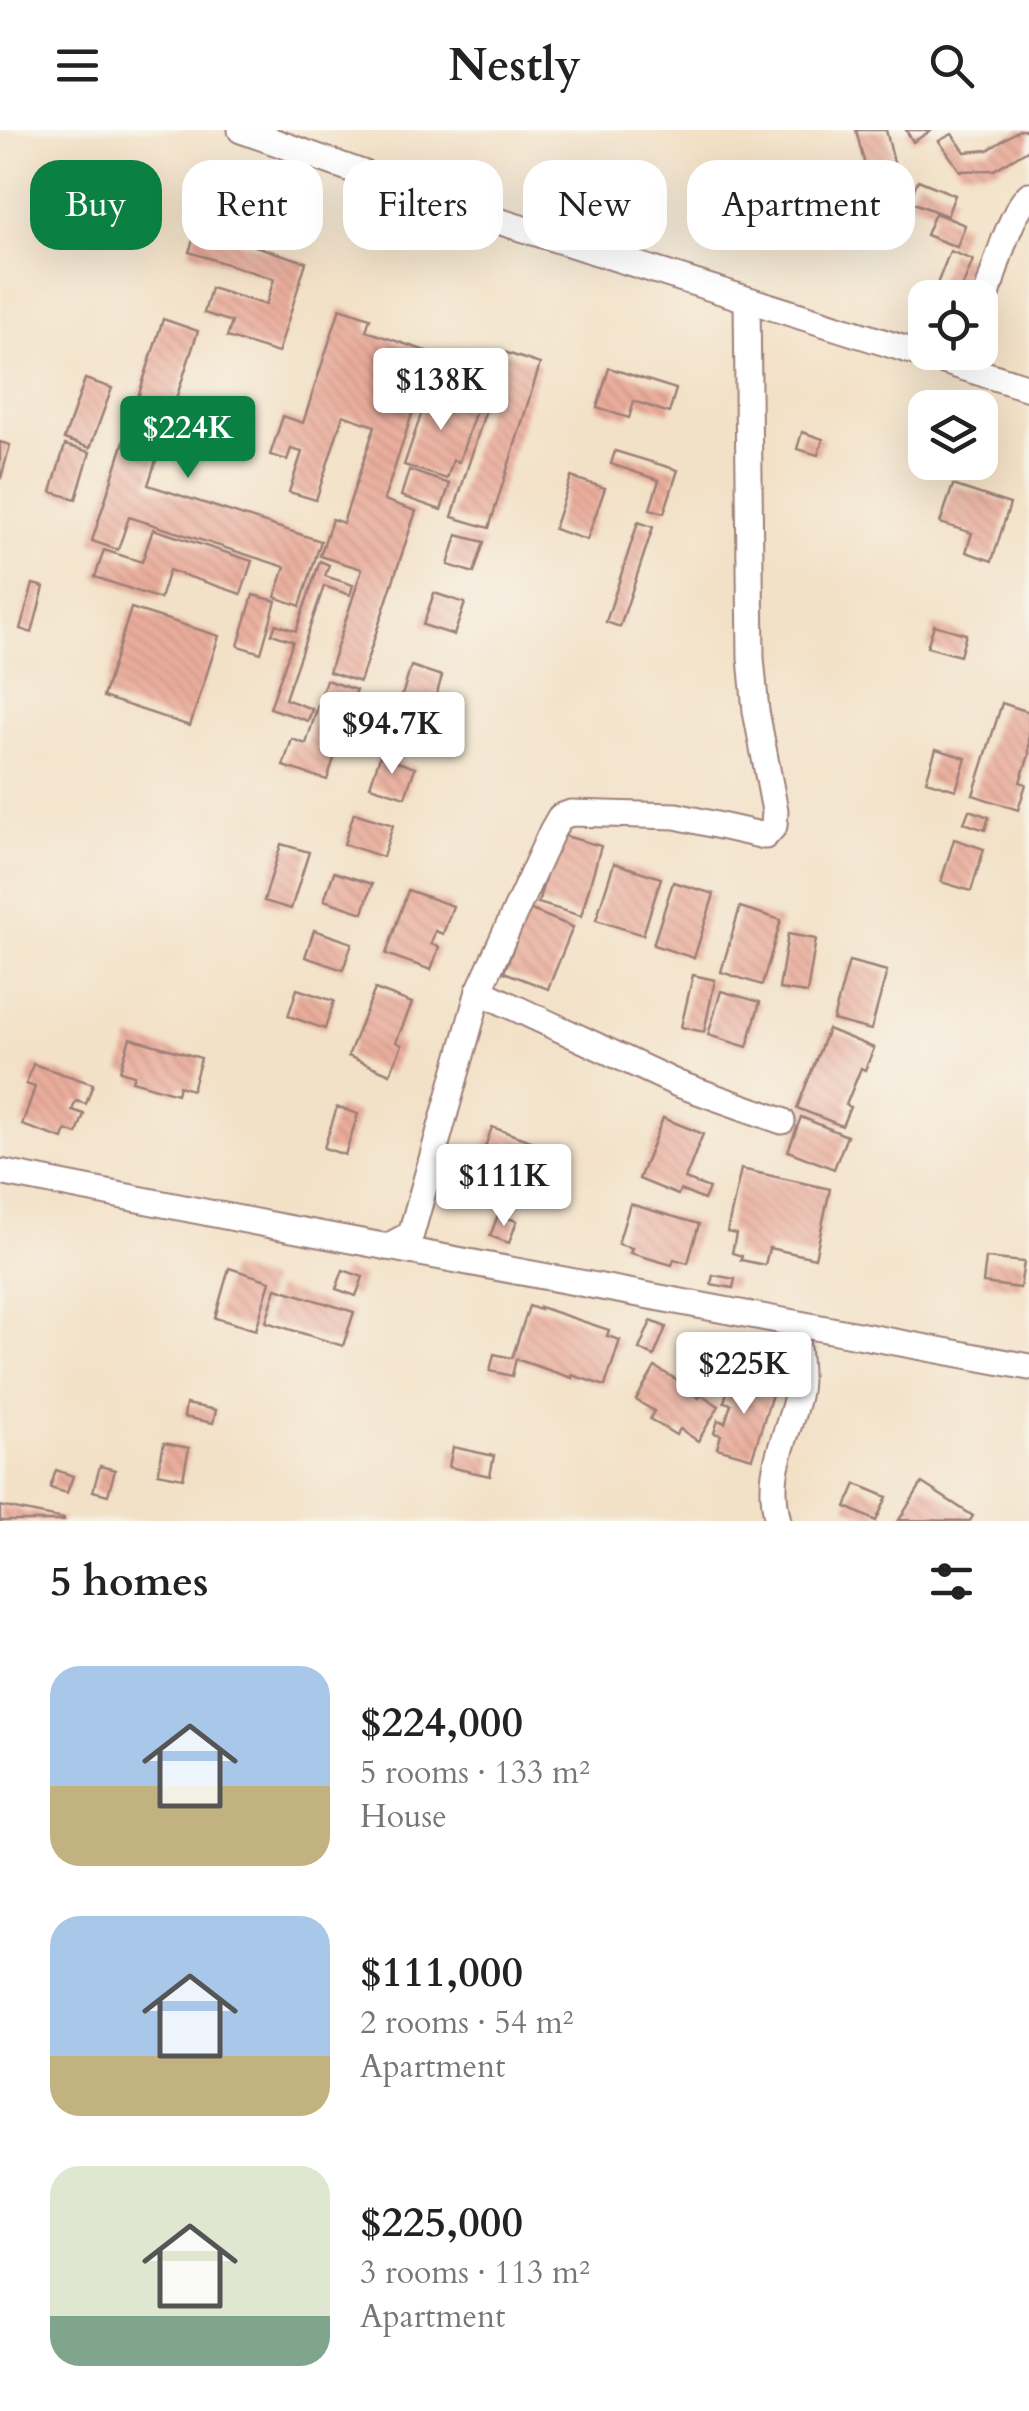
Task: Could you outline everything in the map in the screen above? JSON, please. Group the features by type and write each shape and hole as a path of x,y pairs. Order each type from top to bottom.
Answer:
{"street":[{"path":"241,130 495,220 747,300 908,344"},
{"path":"991,280 1014,219 1029,195"},
{"path":"387,1247 411,1234 479,991 560,817 572,813 676,816 765,836 774,826 775,811 750,658 747,300"},
{"path":"990,370 1029,388"},
{"path":"479,991 678,1084 782,1122"},
{"path":"0,1172 1029,1367"},
{"path":"778,1521 772,1490 777,1458 798,1392 795,1324"}],"building":[{"path":"856,130 886,130 893,160 864,160"},
{"path":"906,130 932,130 913,142"},
{"path":"1019,130 1029,130 1029,149 994,170 960,171 939,141 952,134 965,152 988,150"},
{"path":"918,180 955,195 947,216 915,203"},
{"path":"935,213 965,225 957,247 926,235"},
{"path":"268,250 306,262 278,353 227,337 232,322 204,313 211,288 266,305 274,279 189,252"},
{"path":"950,251 973,260 965,280 939,280"},
{"path":"340,308 370,318 366,331 432,353 384,500 416,511 360,682 329,672 362,569 320,556 332,519 343,523 375,426 343,415 316,500 289,492 302,452 291,449 287,460 270,455 283,416 303,423"},
{"path":"163,319 198,331 148,485 321,541 300,606 275,597 285,567 129,517 118,550 92,541"},
{"path":"504,352 540,364 489,528 452,517"},
{"path":"609,368 676,389 669,413 634,401 629,418 597,408"},
{"path":"85,379 112,388 90,448 64,439"},
{"path":"430,388 478,404 459,462 453,460 447,479 404,465"},
{"path":"802,432 823,439 818,455 797,449"},
{"path":"0,442 10,445 1,478 0,478"},
{"path":"65,445 90,452 76,499 51,492"},
{"path":"615,451 678,470 664,513 650,509 659,480 611,464"},
{"path":"409,470 450,484 441,510 401,496"},
{"path":"571,477 605,488 587,540 554,529"},
{"path":"953,485 1010,504 992,561 966,552 972,533 940,523"},
{"path":"638,522 653,527 620,627 606,622"},
{"path":"153,529 252,561 241,594 169,570 160,599 95,577 104,550 142,562"},
{"path":"457,535 484,542 474,573 448,565"},
{"path":"320,561 329,565 325,576 353,585 350,595 324,586 285,699 312,709 308,721 270,708 293,641 272,634 276,624 296,631"},
{"path":"33,584 44,587 32,633 20,629"},
{"path":"434,593 465,603 454,635 423,625"},
{"path":"253,595 276,601 261,653 238,646"},
{"path":"131,608 219,636 190,726 103,697"},
{"path":"934,625 966,634 960,656 927,647"},
{"path":"411,666 442,676 424,736 393,726"},
{"path":"326,680 356,690 327,780 283,766 292,739 306,744"},
{"path":"1002,703 1029,712 1029,755 1020,782 1026,784 1018,810 973,795"},
{"path":"936,749 966,758 956,790 926,781"},
{"path":"380,756 415,768 405,797 370,786"},
{"path":"969,810 989,817 985,830 964,823"},
{"path":"354,813 393,825 383,857 344,844"},
{"path":"558,834 601,846 581,916 538,903"},
{"path":"954,839 984,849 971,891 941,882"},
{"path":"281,844 309,852 291,909 264,901"},
{"path":"614,863 661,878 643,935 596,920"},
{"path":"334,872 372,884 363,913 324,900"},
{"path":"673,882 714,894 694,958 653,945"},
{"path":"408,890 453,906 443,934 435,931 431,944 439,947 431,970 386,954"},
{"path":"740,907 781,920 762,985 721,972"},
{"path":"529,909 573,927 548,989 504,972"},
{"path":"314,930 352,943 343,970 305,957"},
{"path":"788,934 816,939 807,993 779,989"},
{"path":"849,961 887,971 871,1030 833,1020"},
{"path":"693,975 715,980 704,1032 681,1027"},
{"path":"297,989 334,1001 325,1029 288,1016"},
{"path":"375,989 412,1003 396,1042 402,1045 390,1074 348,1056"},
{"path":"721,991 760,1002 747,1047 708,1035"},
{"path":"828,1029 874,1048 865,1070 861,1068 842,1126 797,1108"},
{"path":"130,1038 201,1058 192,1090 179,1086 177,1094 132,1081 134,1075 120,1071"},
{"path":"33,1064 93,1084 86,1104 76,1101 72,1110 84,1114 77,1134 66,1130 63,1139 22,1125 35,1087 26,1084"},
{"path":"337,1107 358,1114 345,1155 324,1148"},
{"path":"801,1117 847,1136 834,1169 788,1151"},
{"path":"663,1118 703,1134 685,1179 709,1188 704,1200 680,1190 678,1195 639,1179"},
{"path":"492,1127 533,1142 509,1211 468,1196"},
{"path":"741,1169 830,1189 815,1258 769,1248 765,1265 741,1260 742,1256 732,1253 736,1234 727,1232"},
{"path":"630,1204 699,1224 688,1263 674,1259 672,1265 630,1253 632,1248 618,1244"},
{"path":"498,1215 517,1221 509,1243 490,1236"},
{"path":"986,1258 1024,1262 1020,1288 983,1283"},
{"path":"229,1268 270,1281 256,1330 215,1318"},
{"path":"343,1270 363,1277 356,1296 336,1289"},
{"path":"713,1275 735,1279 733,1288 711,1284"},
{"path":"276,1288 354,1312 343,1346 266,1322"},
{"path":"529,1306 609,1330 607,1336 620,1340 605,1386 516,1359 512,1376 490,1371 494,1354 512,1358"},
{"path":"651,1321 666,1327 654,1356 639,1349"},
{"path":"778,1341 787,1345 780,1359 771,1355"},
{"path":"655,1367 699,1398 701,1395 719,1406 698,1441 680,1429 676,1435 650,1419 654,1411 636,1400"},
{"path":"738,1377 774,1388 752,1458 717,1448 721,1435 714,1433 718,1420 725,1423 731,1404 724,1402 728,1389 734,1391"},
{"path":"186,1404 216,1410 213,1423 184,1417"},
{"path":"164,1443 189,1448 183,1478 158,1473"},
{"path":"453,1447 494,1456 490,1476 449,1467"},
{"path":"100,1466 115,1470 108,1495 93,1491"},
{"path":"56,1470 73,1476 67,1493 50,1488"},
{"path":"922,1483 973,1516 970,1521 899,1520"},
{"path":"856,1484 887,1497 876,1521 846,1507"},
{"path":"0,1506 64,1519 64,1521 0,1521"}]}
